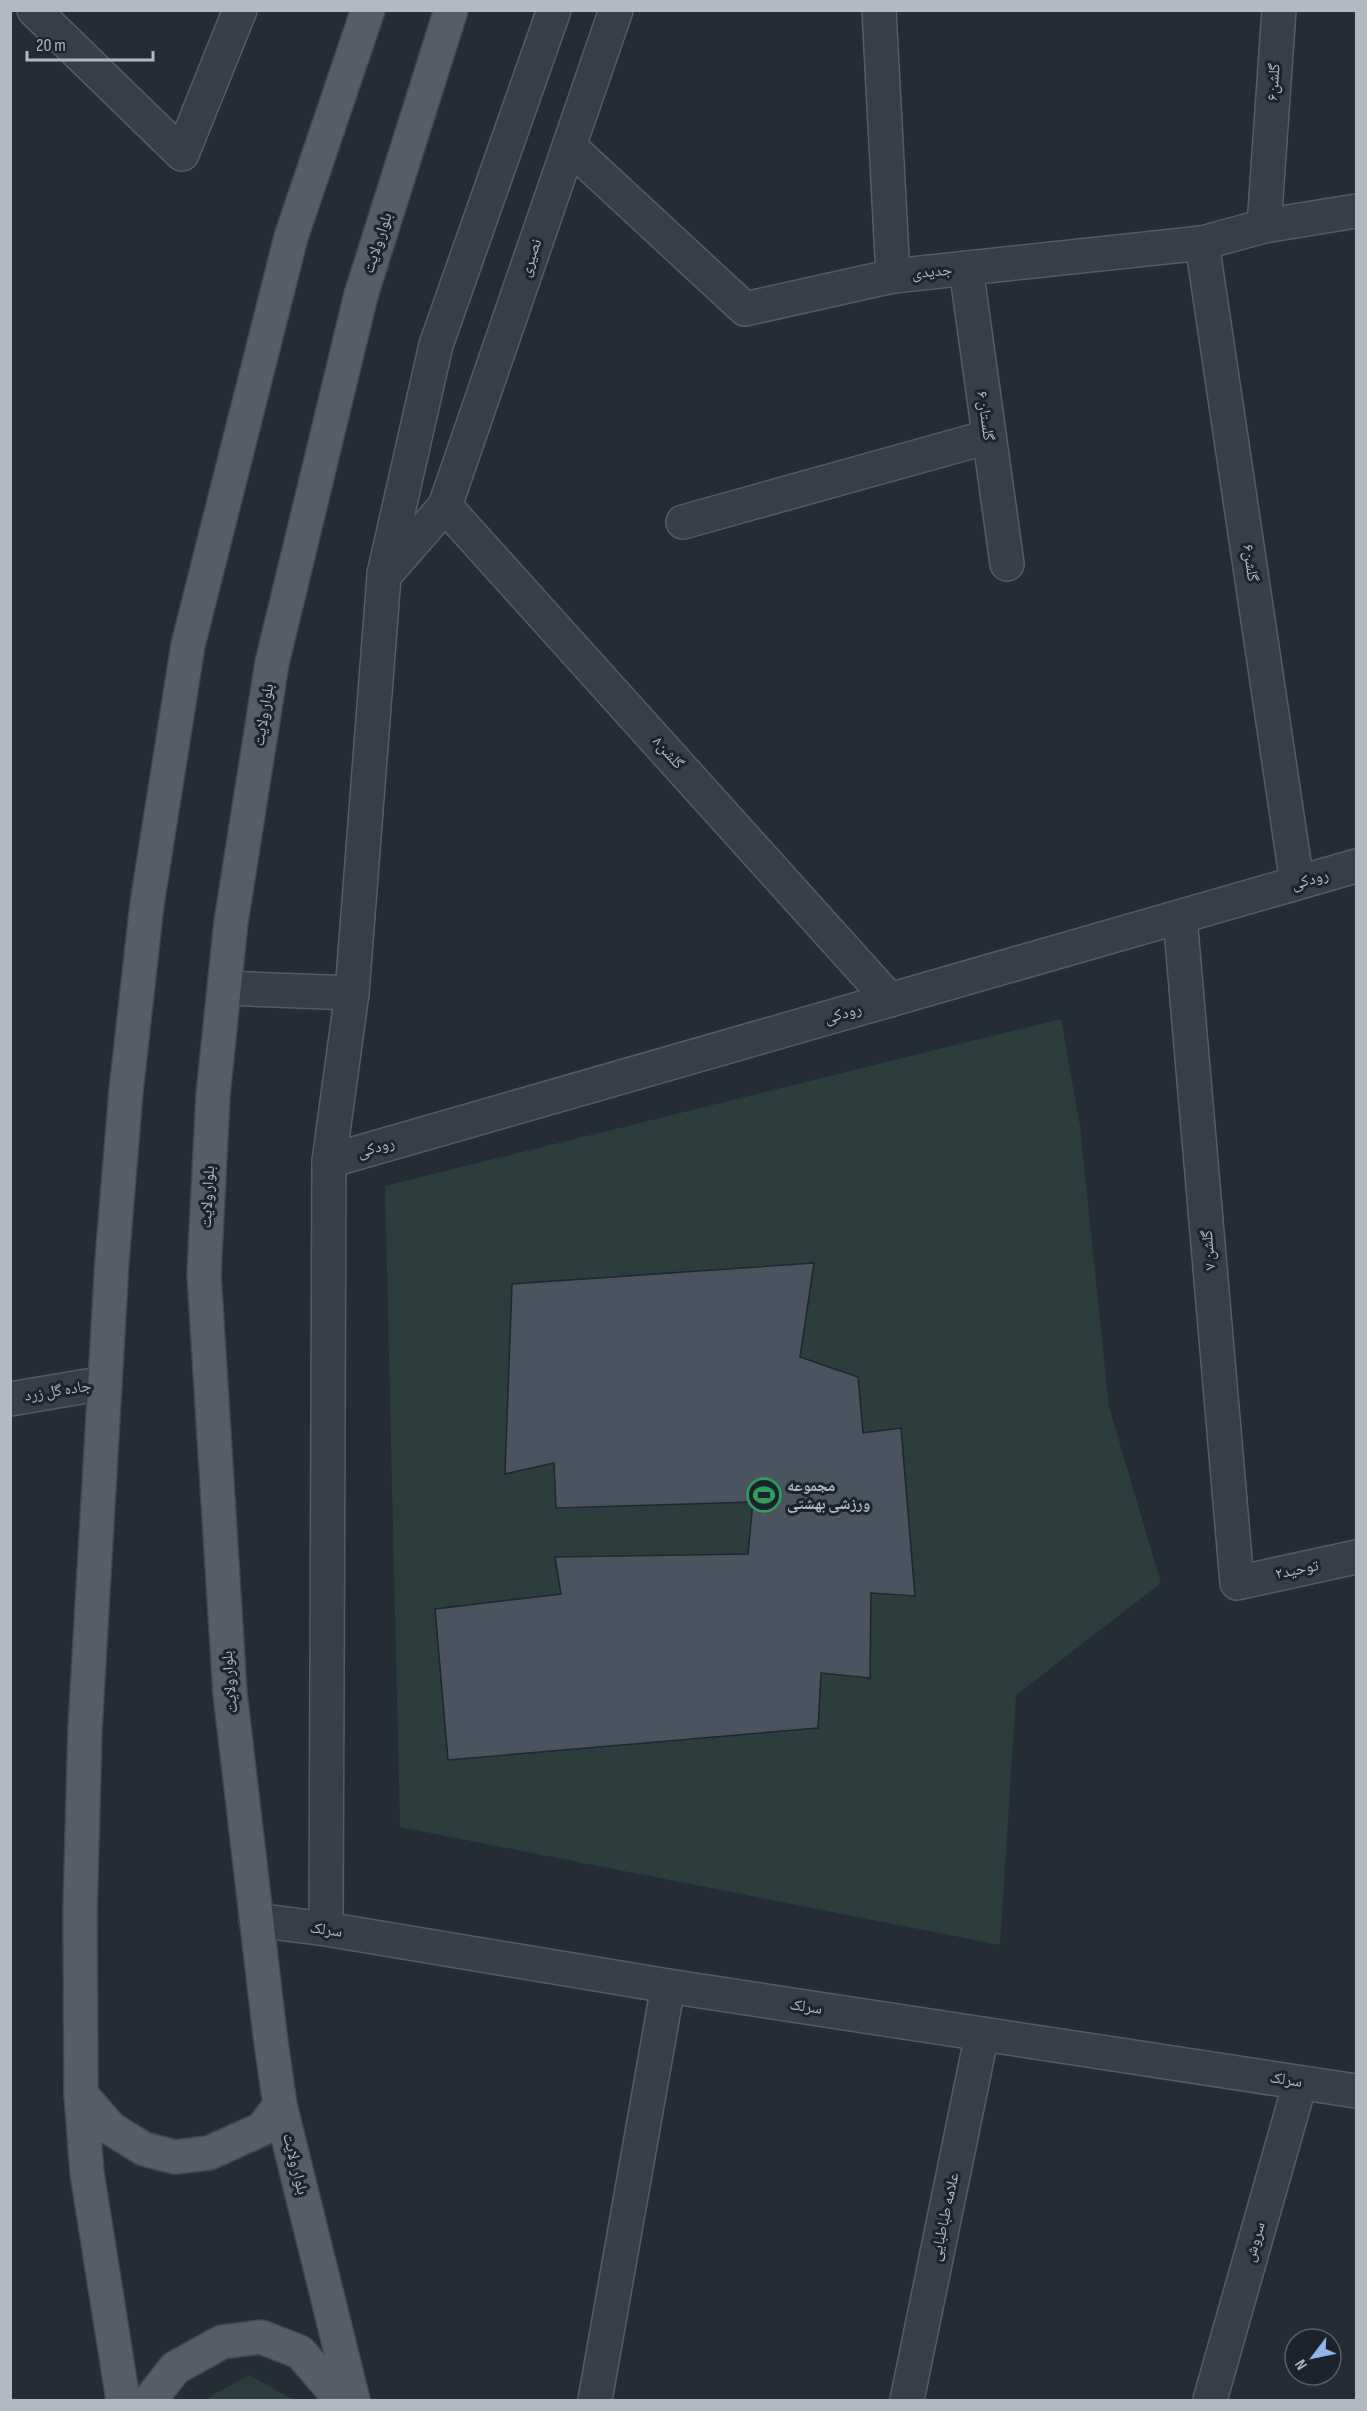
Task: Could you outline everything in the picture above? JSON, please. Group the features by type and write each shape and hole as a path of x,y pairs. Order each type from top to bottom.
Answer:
{"main road":[{"path":"123,2400 87,2173 81,2094 80,1912 85,1729 112,1261 128,1068 147,904 188,645 291,237 368,10"},
{"name":"بلوار ولایت","path":"353,2400 280,2105 230,1693 204,1274 213,1095 231,922 272,663 361,295 451,10"},
{"path":"81,2094 110,2128 144,2149 175,2157 209,2152 262,2129 280,2105"},
{"path":"150,2400 176,2368 222,2342 261,2337 300,2352 332,2389 338,2400"}],"street":[{"path":"34,10 182,154 240,10"},
{"path":"326,1929 329,1161 352,993 384,576 436,345 554,10"},
{"name":"نصیری","path":"445,506 616,10"},
{"path":"879,10 893,276"},
{"name":"گلشن۶","path":"1264,226 1279,10"},
{"name":"جدیدی","path":"570,147 745,309 893,276 1202,243 1264,226 1356,211"},
{"name":"گلشن۶","path":"1202,243 1297,883"},
{"name":"گلستان ۶","path":"966,268 1007,564"},
{"path":"683,522 988,437"},
{"path":"384,576 445,506"},
{"name":"گلشن۸","path":"445,506 890,1000"},
{"name":"رودکی","path":"329,1161 1356,866"},
{"name":"گلشن ۷","path":"1180,917 1237,1583"},
{"path":"224,988 352,993"},
{"name":"جاده گل زرد","path":"10,1399 105,1383"},
{"name":"توحید۲","path":"1237,1583 1356,1557"},
{"name":"سرلک","path":"256,1920 326,1929 668,1986 1356,2091"},
{"path":"595,2400 668,1986"},
{"name":"علامه طباطبایی","path":"907,2400 982,2034"},
{"name":"سروش","path":"1210,2400 1300,2083"}],"shaded area":[{"name":"مجموعه ورزشی بهشتی","path":"1061,1019 1080,1126 1109,1407 1161,1583 1016,1695 1000,1945 400,1827 385,1186"},
{"path":"249,2375 294,2400 210,2400 211,2396"}],"building":[{"path":"814,1263 800,1357 858,1377 863,1433 901,1428 915,1596 871,1593 870,1678 821,1673 818,1728 448,1760 435,1609 561,1594 555,1557 748,1554 753,1502 556,1508 554,1463 505,1474 512,1284"}],"place":[{"name":"مجموعه ورزشی بهشتی","path":"764,1495"}]}
